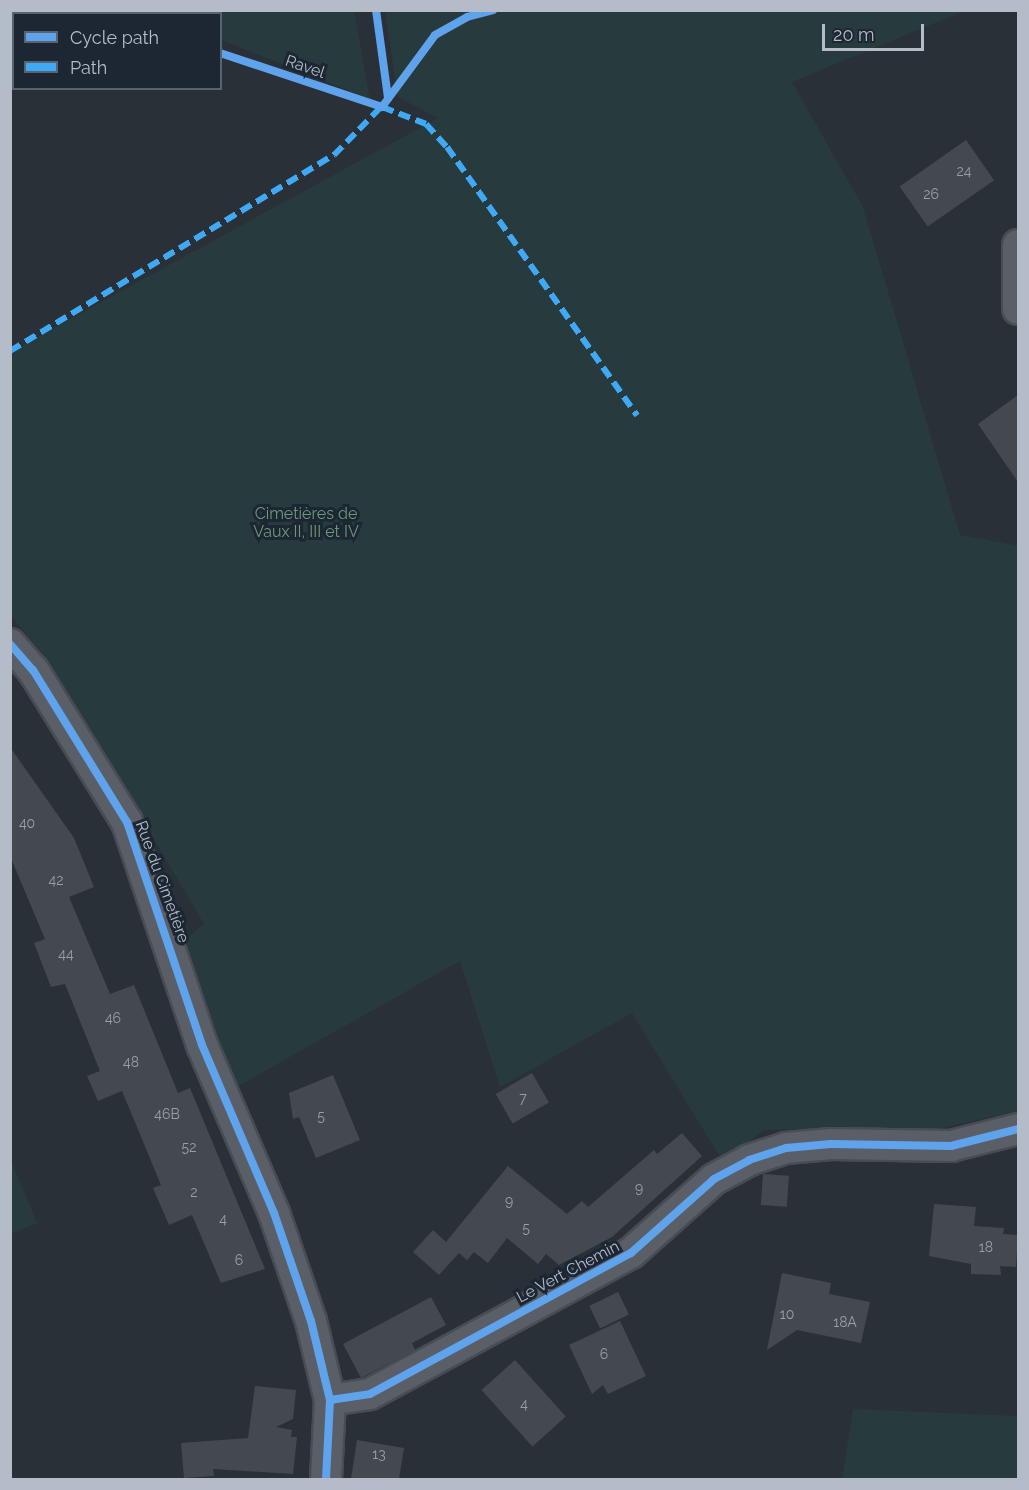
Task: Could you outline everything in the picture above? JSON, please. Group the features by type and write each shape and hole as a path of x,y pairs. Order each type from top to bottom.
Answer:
{"street":[{"path":"1018,245 1018,309"},
{"name":"Rue du Cimetière","path":"10,644 33,670 127,822 202,1045 247,1151 311,1321 330,1400 326,1479"},
{"name":"Le Vert Chemin","path":"330,1400 370,1394 631,1253 714,1179 749,1160 786,1148 831,1144 951,1146 1018,1129"}],"green space":[{"path":"145,11 354,11 370,99 222,40 222,12"},
{"name":"Cimetières de Vaux II, III et IV","path":"385,11 964,11 792,82 863,207 960,535 1018,546 1018,1111 942,1128 764,1130 723,1162 632,1013 500,1087 460,961 235,1088 177,947 204,924 48,660 11,616 10,352 438,118 398,97"},
{"path":"11,1160 37,1223 10,1234"},
{"path":"853,1409 1018,1416 1018,1479 842,1479"}],"building":[{"path":"966,140 994,180 928,227 900,186"},
{"path":"1018,395 1018,482 978,424"},
{"path":"10,747 74,838 94,887 69,897 110,994 134,985 178,1093 190,1088 265,1269 221,1283 192,1215 169,1225 153,1188 161,1185 122,1091 98,1101 87,1076 100,1071 65,984 51,987 34,943 45,939 10,856"},
{"path":"532,1073 549,1102 513,1123 496,1094"},
{"path":"333,1075 360,1140 316,1158 299,1117 293,1119 289,1093"},
{"path":"682,1133 702,1156 612,1237 559,1265 546,1254 538,1264 507,1238 488,1263 474,1252 467,1260 459,1253 439,1275 413,1252 433,1230 446,1242 508,1166 567,1214 582,1201 588,1207 654,1150 657,1154"},
{"path":"763,1174 789,1176 787,1207 761,1205"},
{"path":"934,1204 976,1207 974,1226 1004,1228 1003,1234 1018,1235 1016,1267 1000,1266 1001,1275 971,1274 971,1264 929,1256"},
{"path":"782,1273 831,1283 829,1294 870,1302 861,1343 797,1330 767,1350"},
{"path":"618,1292 629,1314 600,1328 589,1306"},
{"path":"431,1297 446,1325 412,1343 415,1350 361,1378 343,1344"},
{"path":"620,1321 646,1376 608,1394 603,1385 592,1394 569,1345"},
{"path":"515,1360 566,1416 532,1447 482,1390"},
{"path":"255,1386 296,1390 293,1419 276,1427 292,1430 291,1437 297,1437 293,1474 213,1469 214,1476 184,1478 181,1443 248,1438"},
{"path":"357,1440 404,1448 399,1479 351,1479"}],"marked path":[{"path":"10,351 334,155 384,104"},
{"path":"382,107 426,124 447,147 637,415"}],"cycle path":[{"path":"376,10 388,98"},
{"name":"Ravel","path":"222,54 382,107 435,35 467,17 493,10"},
{"path":"10,644 33,670 127,822 202,1045 274,1213 311,1321 330,1400 326,1480"},
{"path":"330,1400 370,1394 631,1253 714,1179 749,1160 786,1148 831,1144 951,1146 1018,1129"}]}
